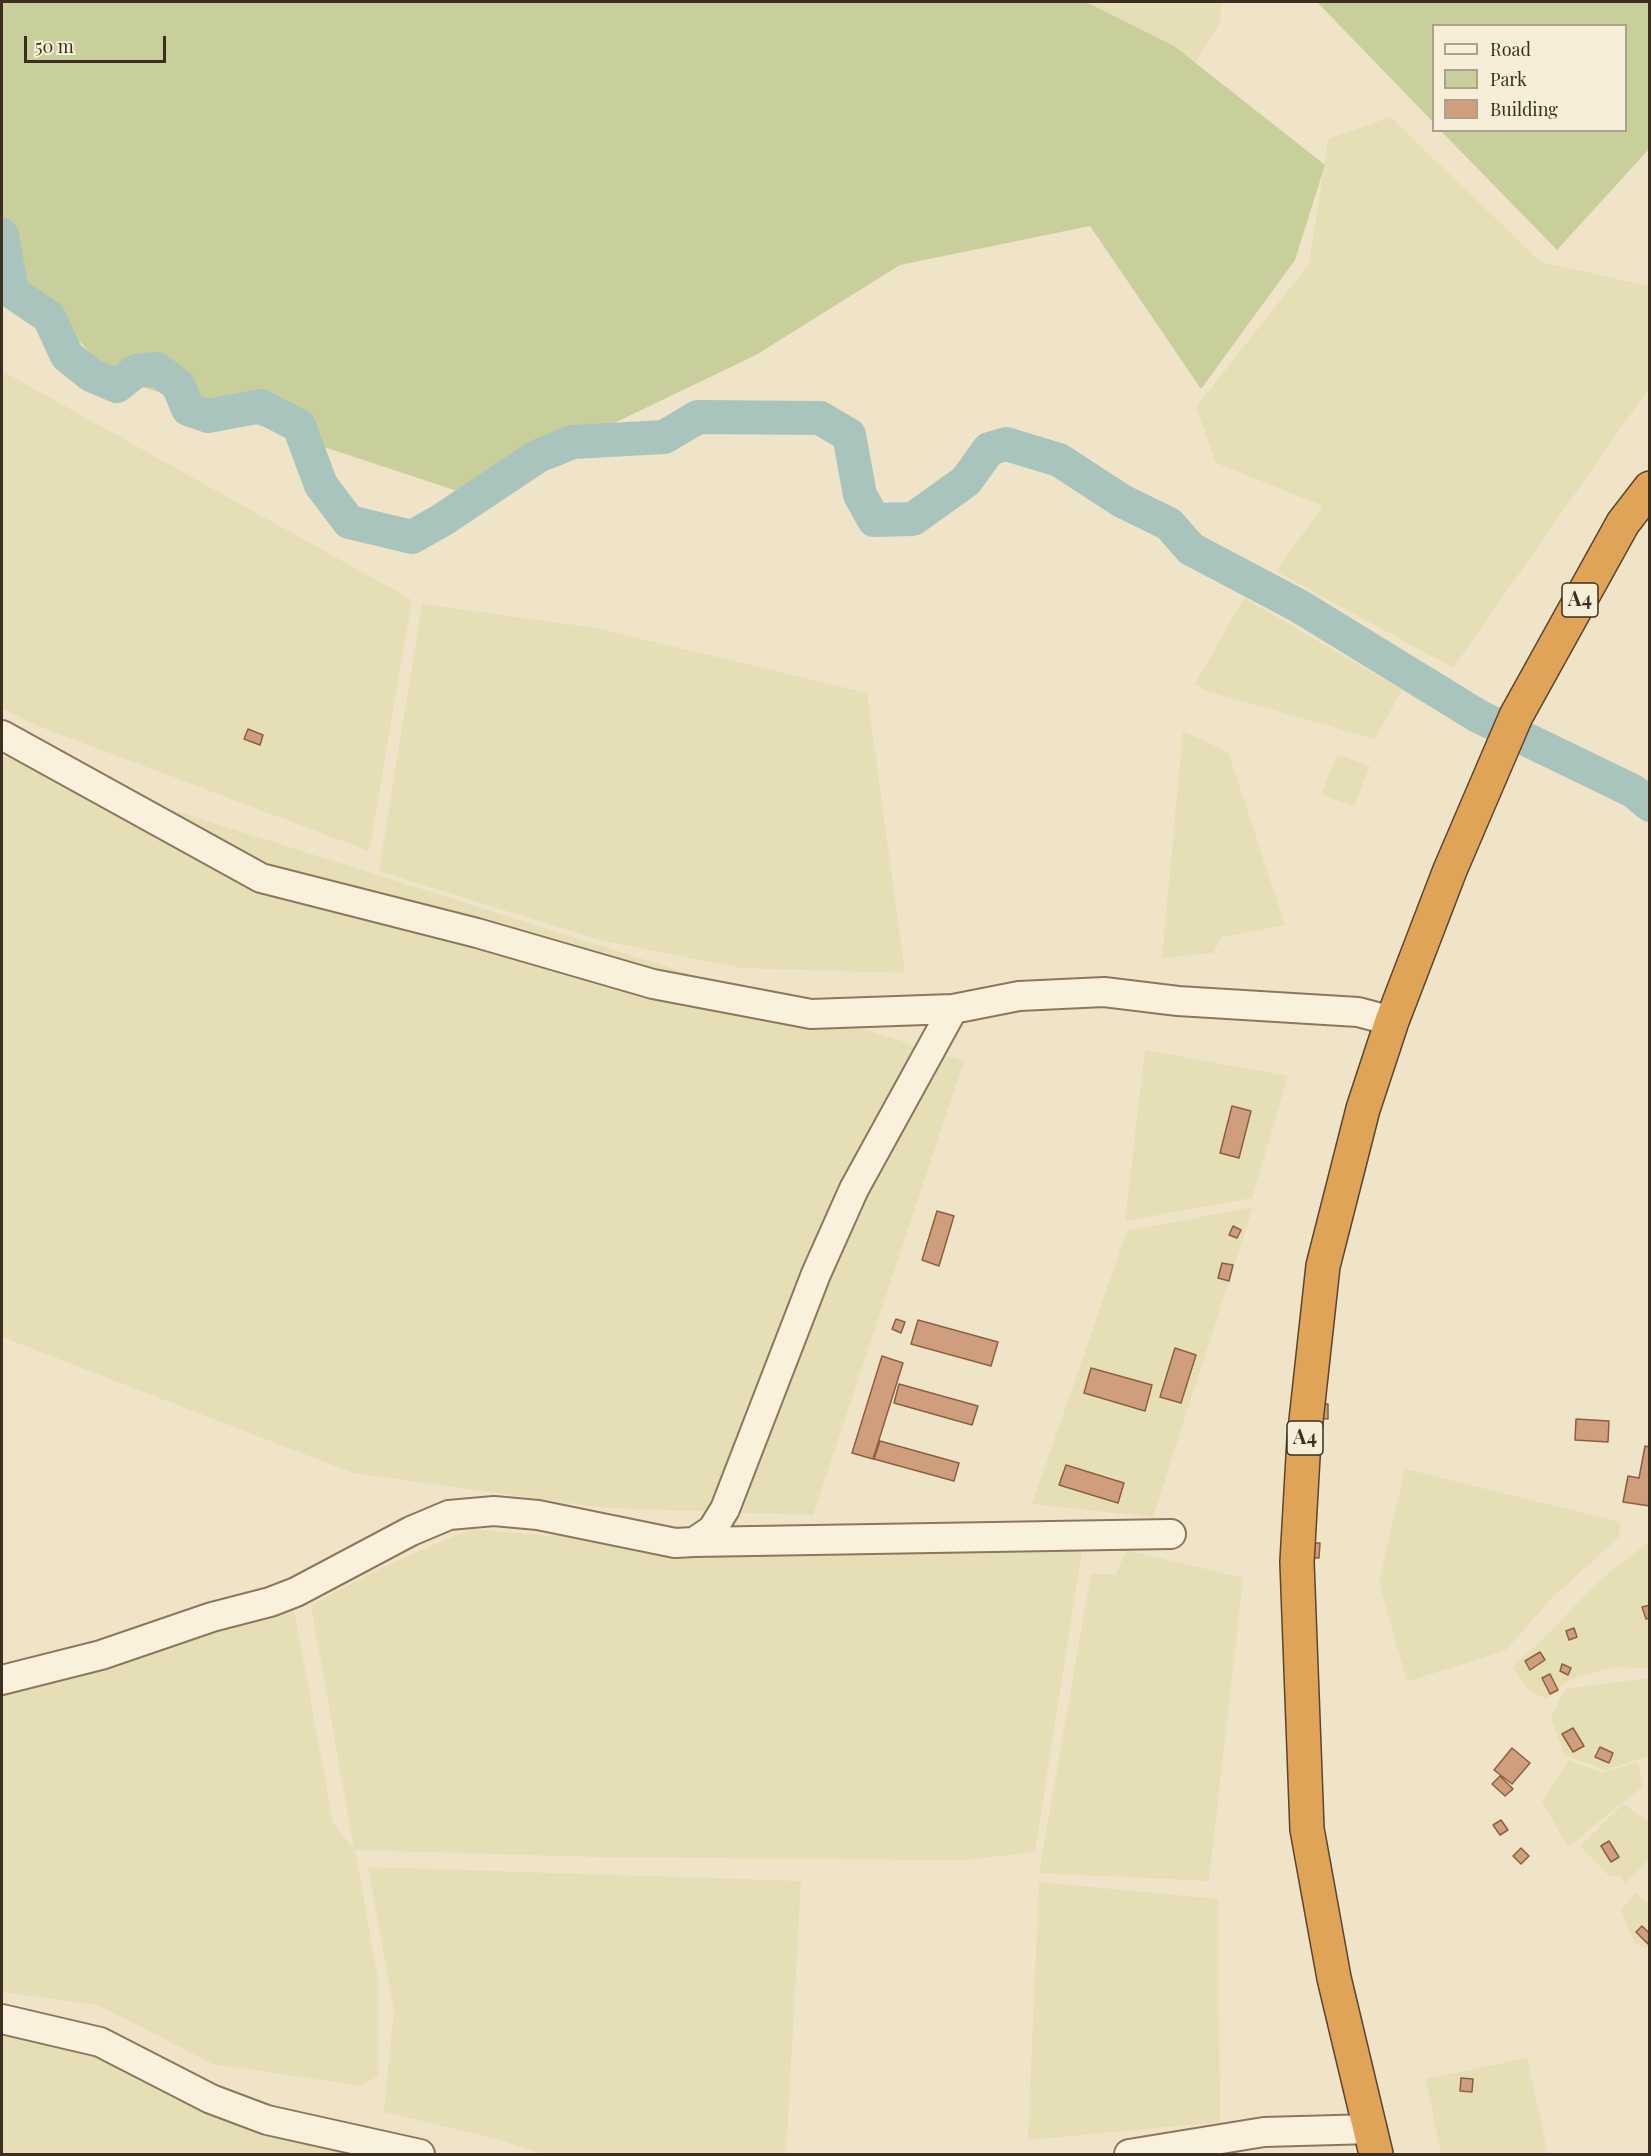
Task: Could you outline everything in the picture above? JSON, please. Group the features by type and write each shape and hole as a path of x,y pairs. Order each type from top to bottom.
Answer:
{"highway":[{"name":"A4","path":"1374,2142 1334,1977 1307,1829 1297,1562 1304,1439 1323,1266 1363,1109 1392,1021 1425,932 1503,746 1516,716 1623,523 1650,488"}],"street":[{"path":"2,735 261,878 477,933 653,984 811,1014 953,1009 1019,996 1104,992 1178,1001 1358,1012 1392,1021"},
{"path":"694,1542 712,1530 725,1509 816,1274 854,1189 953,1009"},
{"path":"2,1680 101,1654 212,1617 296,1593 411,1531 449,1515 494,1511 538,1515 675,1544 1170,1534"},
{"path":"2,2019 100,2042 211,2099 267,2120 420,2154"},
{"path":"1130,2154 1264,2132 1374,2142"}],"shaded area":[{"path":"1069,2 1222,2 1219,24 1195,63"},
{"path":"1390,117 1541,262 1649,286 1649,388 1453,668 1276,571 1323,506 1216,463 1196,407 1309,264 1328,139"},
{"path":"2,371 412,600 369,851 38,726 2,708"},
{"path":"1244,598 1402,690 1375,739 1209,692 1195,684"},
{"path":"422,604 596,628 867,693 905,973 741,968 600,940 379,871"},
{"path":"1183,731 1228,752 1285,925 1222,937 1213,953 1162,958"},
{"path":"1337,754 1370,766 1354,807 1321,794"},
{"path":"2,756 964,1061 813,1515 605,1508 353,1473 2,1337"},
{"path":"1145,1050 1288,1076 1252,1198 1125,1221"},
{"path":"1253,1207 1153,1517 1032,1504 1127,1231"},
{"path":"1405,1469 1620,1522 1619,1537 1552,1598 1506,1650 1407,1682 1379,1582"},
{"path":"471,1529 574,1538 657,1556 738,1552 1082,1550 1035,1852 964,1860 599,1857 355,1850 379,1985 379,2075 362,2086 213,2064 98,2005 2,1992 2,1692 219,1624 294,1610 333,1823 354,1849 311,1605 385,1566"},
{"path":"1649,1542 1649,1668 1615,1667 1571,1679 1546,1699 1528,1690 1512,1667 1539,1643 1600,1580"},
{"path":"1126,1550 1243,1578 1209,1881 1039,1873 1091,1574 1116,1574"},
{"path":"1649,1678 1649,1756 1605,1770 1564,1755 1551,1717 1565,1689"},
{"path":"1569,1760 1602,1773 1638,1762 1643,1786 1568,1847 1542,1802"},
{"path":"1623,1804 1649,1822 1649,1860 1624,1884 1621,1876 1609,1876 1580,1846"},
{"path":"368,1867 801,1881 786,2154 543,2154 500,2140 384,2112 394,2010"},
{"path":"1039,1882 1218,1899 1220,2122 1028,2140"},
{"path":"1636,1893 1649,1904 1649,1946 1646,1948 1634,1943 1621,1909"},
{"path":"2,2016 292,2119 426,2154 2,2154"},
{"path":"1527,2058 1548,2154 1441,2154 1426,2079"}],"green space":[{"path":"2,2 1086,2 1174,46 1325,165 1295,260 1201,389 1090,226 900,265 756,355 466,494 113,377 5,263 2,256"},
{"path":"1317,2 1649,2 1649,149 1557,250 1442,132 1627,132 1627,24 1432,24 1432,121"}],"building":[{"path":"248,729 263,735 260,745 244,739"},
{"path":"1232,1106 1251,1111 1239,1158 1220,1153"},
{"path":"937,1211 954,1216 939,1266 922,1260"},
{"path":"1233,1226 1241,1230 1237,1238 1229,1235"},
{"path":"1222,1263 1233,1265 1229,1281 1218,1278"},
{"path":"896,1319 905,1322 901,1333 892,1329"},
{"path":"918,1320 998,1342 991,1366 911,1344"},
{"path":"1175,1348 1196,1355 1181,1403 1160,1397"},
{"path":"882,1356 903,1363 873,1459 852,1453"},
{"path":"1091,1368 1152,1385 1145,1411 1084,1393"},
{"path":"899,1384 978,1406 972,1425 894,1403"},
{"path":"1320,1403 1328,1404 1328,1419 1319,1418"},
{"path":"1576,1419 1609,1421 1608,1442 1575,1440"},
{"path":"880,1441 959,1463 954,1481 874,1459"},
{"path":"1645,1446 1650,1447 1650,1506 1623,1502 1628,1476 1639,1478"},
{"path":"1066,1465 1124,1483 1118,1503 1059,1485"},
{"path":"1311,1543 1320,1543 1319,1558 1310,1558"},
{"path":"1650,1605 1650,1618 1646,1619 1642,1607"},
{"path":"1574,1628 1577,1637 1569,1640 1566,1631"},
{"path":"1540,1652 1545,1660 1530,1670 1525,1661"},
{"path":"1562,1664 1571,1668 1568,1675 1560,1671"},
{"path":"1550,1674 1558,1690 1550,1694 1542,1678"},
{"path":"1573,1728 1584,1746 1573,1752 1562,1734"},
{"path":"1600,1747 1613,1753 1609,1763 1595,1757"},
{"path":"1512,1748 1530,1763 1512,1784 1494,1770"},
{"path":"1500,1776 1513,1789 1505,1796 1492,1784"},
{"path":"1501,1820 1508,1830 1500,1835 1493,1825"},
{"path":"1609,1841 1619,1857 1611,1862 1601,1846"},
{"path":"1521,1848 1529,1856 1521,1864 1513,1856"},
{"path":"1642,1926 1650,1934 1648,1944 1636,1932"},
{"path":"1461,2078 1473,2079 1472,2092 1460,2091"}],"waterway":[{"path":"2,235 12,292 49,317 67,356 91,375 117,386 136,371 157,369 178,385 188,409 208,416 261,406 299,426 321,485 349,522 412,537 442,520 538,456 573,442 664,437 698,417 820,418 849,435 860,495 874,520 913,519 966,481 989,449 1006,444 1059,460 1122,501 1169,524 1191,549 1299,606 1478,716 1633,791 1650,805"}]}
